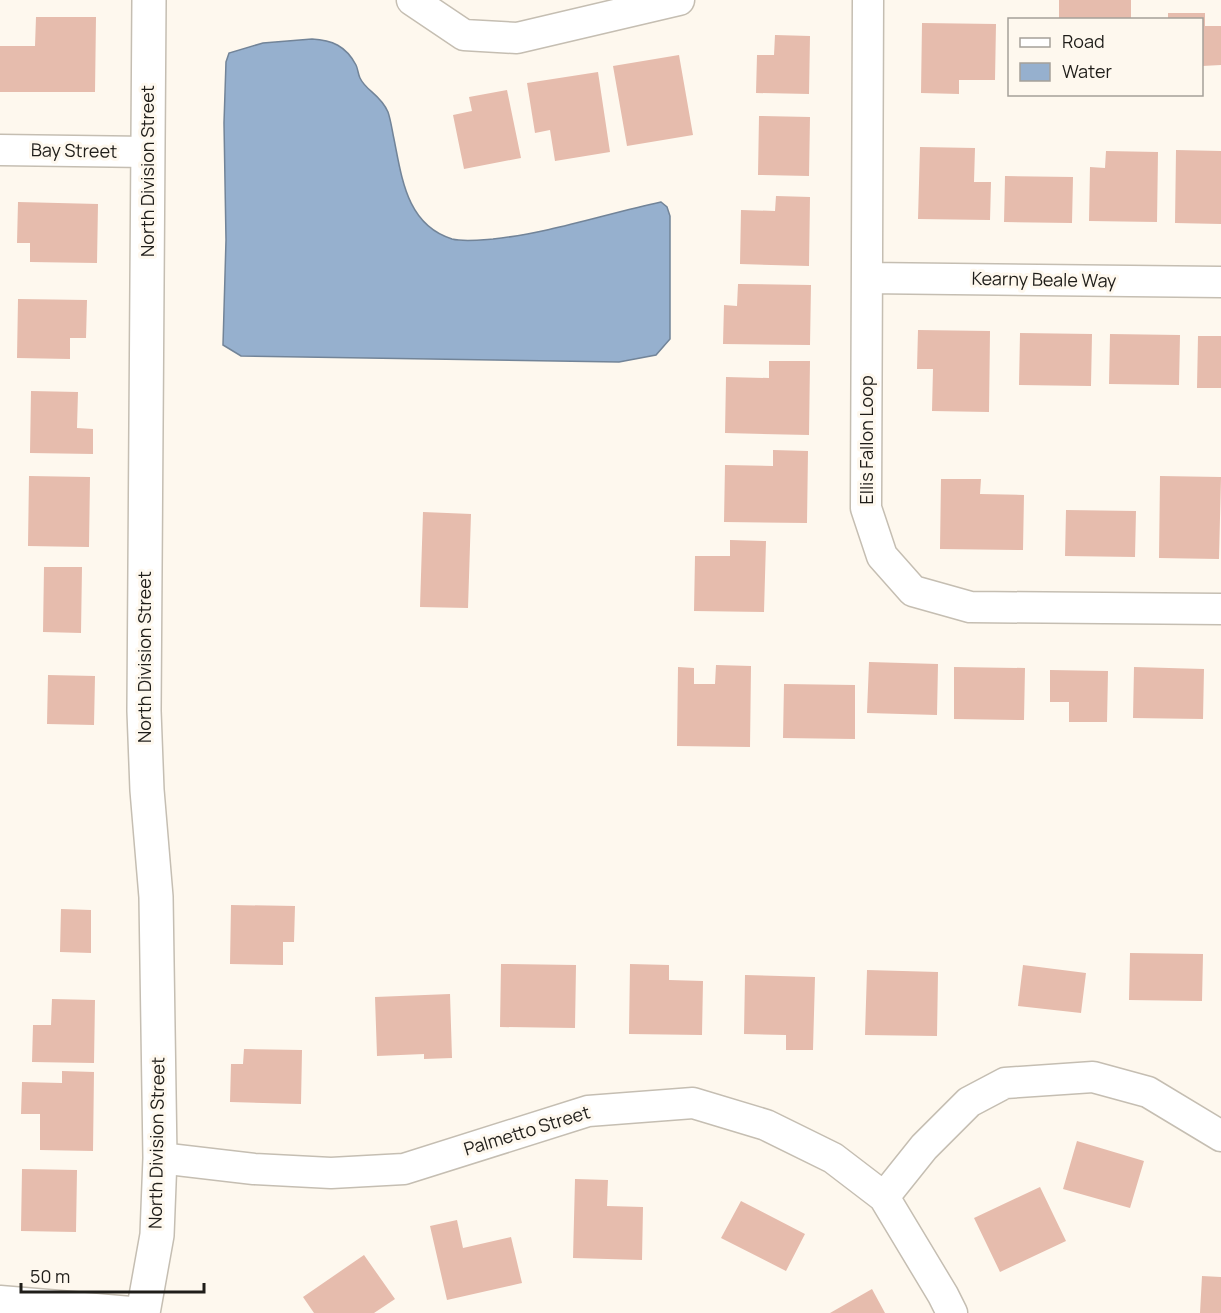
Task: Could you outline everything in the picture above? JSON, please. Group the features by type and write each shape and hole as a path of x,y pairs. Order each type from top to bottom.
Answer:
{"street":[{"name":"North Division Street","path":"143,1313 157,1234 160,1158 156,897 147,790 144,711 149,0"},
{"path":"412,0 464,35 517,38 679,0"},
{"name":"Ellis Fallon Loop","path":"868,0 866,508 882,556 913,591 970,608 1221,609"},
{"name":"Bay Street","path":"0,150 148,152"},
{"name":"Kearny Beale Way","path":"867,278 1221,282"},
{"path":"884,1197 924,1146 969,1102 1005,1083 1093,1077 1148,1092 1221,1136"},
{"name":"Palmetto Street","path":"160,1158 254,1169 331,1173 404,1169 588,1111 693,1103 766,1125 833,1158 884,1197 952,1313"},
{"path":"0,1301 143,1313"}],"water":[{"path":"312,39 338,45 348,53 363,82 385,106 409,199 425,223 437,232 457,240 493,239 556,228 661,202 667,207 670,216 670,339 656,355 619,362 241,356 223,345 226,240 224,123 226,62 229,53 263,43"}],"building":[{"path":"1059,0 1131,0 1131,18 1059,18"},
{"path":"1168,13 1205,13 1205,26 1221,26 1221,65 1203,66 1203,18 1168,18"},
{"path":"36,17 96,17 95,92 0,92 0,46 35,46"},
{"path":"922,23 996,24 995,80 959,80 959,94 921,93"},
{"path":"775,35 810,36 809,94 756,93 757,55 774,55"},
{"path":"679,55 693,135 627,146 613,66"},
{"path":"598,72 610,152 555,161 550,130 535,133 527,83"},
{"path":"507,90 521,158 464,169 453,115 472,111 469,97"},
{"path":"759,116 810,117 809,176 758,175"},
{"path":"920,147 975,148 974,182 991,182 990,220 918,219"},
{"path":"1176,150 1221,151 1221,224 1175,223"},
{"path":"1106,151 1158,152 1157,222 1089,221 1090,167 1105,168"},
{"path":"1005,176 1073,177 1072,223 1004,222"},
{"path":"776,196 810,197 809,266 740,264 741,210 775,211"},
{"path":"18,202 98,204 97,263 30,262 30,243 17,243"},
{"path":"738,284 811,285 810,345 723,344 724,305 737,306"},
{"path":"18,299 87,300 86,338 70,338 70,359 17,358"},
{"path":"918,330 990,331 989,412 932,411 933,369 917,369"},
{"path":"1020,333 1092,334 1091,386 1019,385"},
{"path":"1110,334 1180,335 1179,385 1109,384"},
{"path":"1198,336 1221,336 1221,388 1197,388"},
{"path":"769,361 810,361 809,435 725,433 726,377 769,378"},
{"path":"31,391 78,392 77,428 93,429 93,454 30,453"},
{"path":"773,450 808,451 807,523 724,522 725,465 773,466"},
{"path":"29,476 90,477 89,547 28,546"},
{"path":"1160,476 1221,477 1219,559 1159,558"},
{"path":"941,479 981,479 980,494 1024,495 1023,550 940,549"},
{"path":"1066,510 1136,511 1135,557 1065,556"},
{"path":"423,512 471,514 468,608 420,607"},
{"path":"730,540 766,541 764,612 694,611 695,556 730,556"},
{"path":"44,567 82,567 81,633 43,632"},
{"path":"869,662 938,664 937,715 867,713"},
{"path":"716,665 751,666 750,747 677,746 678,667 694,668 694,684 715,684"},
{"path":"954,667 1025,668 1024,720 954,719"},
{"path":"1134,667 1204,669 1203,719 1133,718"},
{"path":"1050,670 1108,671 1107,722 1069,722 1069,702 1050,702"},
{"path":"48,675 95,676 94,725 47,724"},
{"path":"784,684 855,685 855,739 783,738"},
{"path":"231,905 295,906 294,942 283,942 283,965 230,964"},
{"path":"61,909 91,910 91,953 60,952"},
{"path":"1130,953 1203,954 1202,1001 1129,1000"},
{"path":"501,964 576,965 575,1028 500,1027"},
{"path":"630,964 669,965 669,980 703,981 702,1035 629,1034"},
{"path":"1023,965 1086,973 1081,1013 1018,1006"},
{"path":"867,970 938,972 937,1036 865,1035"},
{"path":"745,975 815,977 813,1050 786,1050 786,1035 744,1034"},
{"path":"450,994 452,1058 424,1059 424,1054 377,1056 375,997"},
{"path":"52,999 95,1000 94,1063 32,1062 33,1025 51,1025"},
{"path":"244,1049 302,1050 301,1104 230,1102 231,1064 243,1064"},
{"path":"62,1071 94,1072 93,1151 40,1150 40,1114 21,1114 22,1082 62,1083"},
{"path":"1077,1141 1144,1161 1130,1208 1063,1189"},
{"path":"22,1169 77,1170 76,1232 21,1231"},
{"path":"575,1179 608,1180 607,1206 643,1207 642,1260 573,1258"},
{"path":"1040,1187 1066,1241 1000,1272 974,1218"},
{"path":"741,1201 805,1234 786,1271 721,1238"},
{"path":"457,1220 463,1248 511,1237 522,1283 447,1300 430,1226"},
{"path":"364,1255 395,1299 374,1313 314,1313 303,1297"},
{"path":"1202,1276 1221,1277 1221,1313 1200,1313"},
{"path":"872,1289 885,1313 830,1313"}]}
